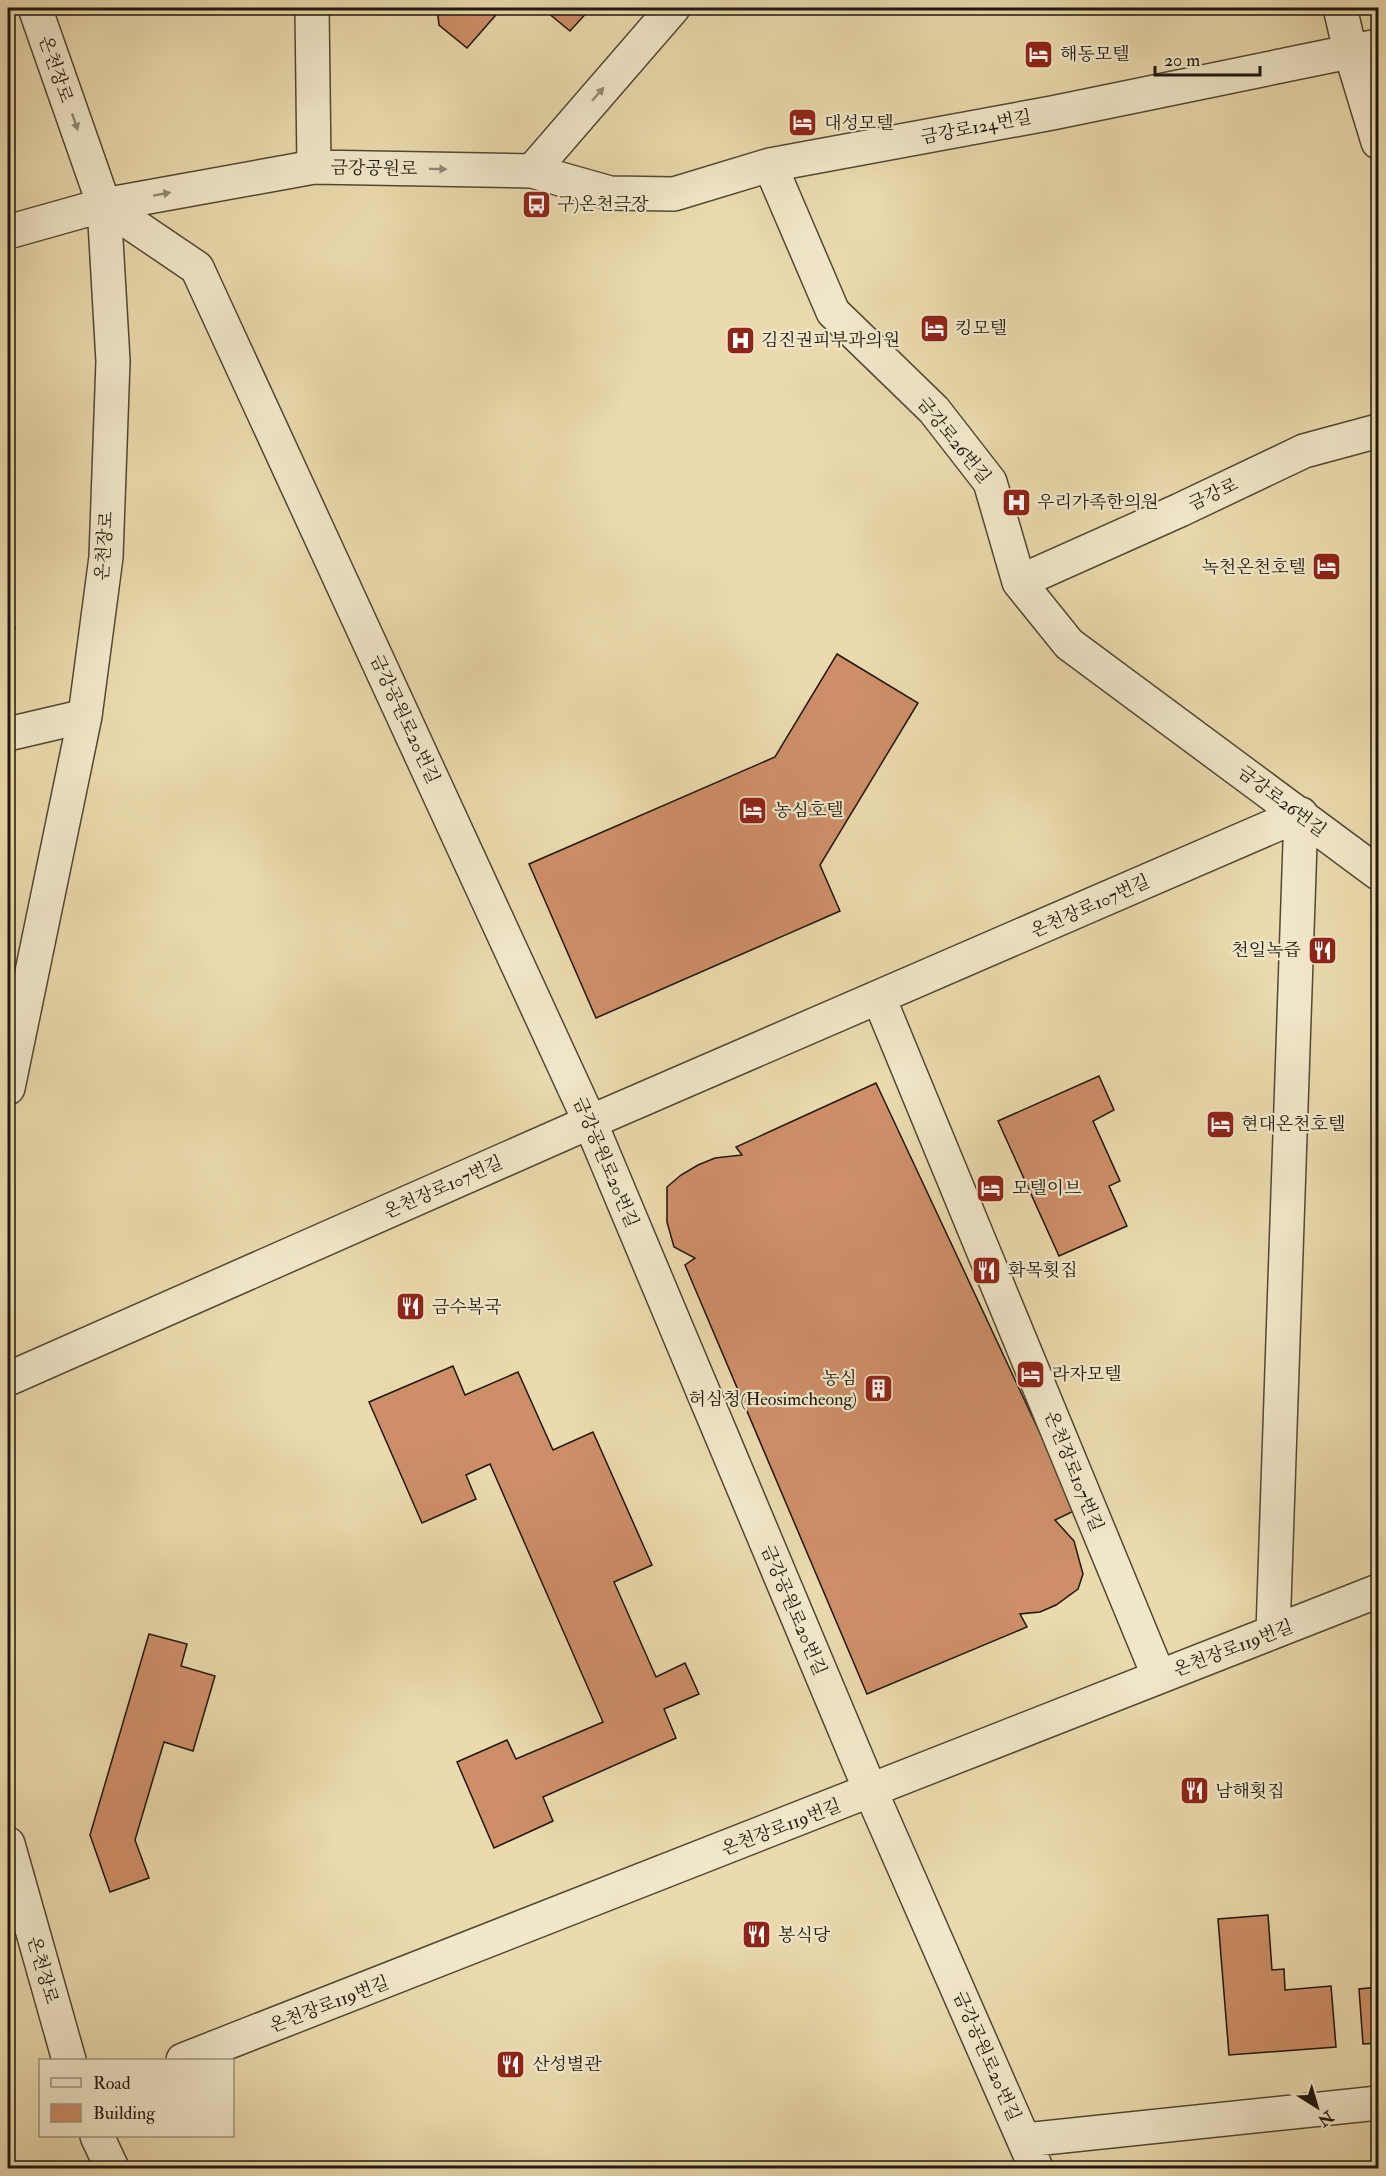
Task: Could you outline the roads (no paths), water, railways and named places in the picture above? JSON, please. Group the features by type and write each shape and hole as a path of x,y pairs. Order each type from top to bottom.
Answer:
{"street":[{"name":"온천장로","path":"8,1088 85,716 106,557 112,361 104,205 35,8"},
{"path":"312,8 314,167"},
{"path":"532,171 673,8"},
{"path":"1340,8 1364,48 1378,142"},
{"name":"금강로124번길","path":"532,171 610,193 674,194 770,165 1052,113 1364,48"},
{"name":"금강로26번길","path":"770,165 833,312 933,410 990,482 1019,582 1069,644 1378,873"},
{"name":"금강공원로","path":"8,232 104,205 314,167 532,171"},
{"name":"금강공원로20번길","path":"104,205 197,268 590,1122 871,1792 1030,2155"},
{"name":"금강로","path":"1019,582 1180,510 1304,451 1378,430"},
{"path":"8,734 85,716"},
{"path":"1273,1632 1301,814"},
{"name":"온천장로107번길","path":"8,1379 590,1122 1301,814"},
{"name":"온천장로107번길","path":"879,998 1159,1677"},
{"name":"온천장로119번길","path":"188,2059 1378,1591"},
{"name":"온천장로","path":"8,1844 68,2059"},
{"path":"1030,2155 1378,2103"},
{"path":"97,2137 112,2169"}],"place":[{"name":"해동모텔","path":"1039,54"},
{"name":"대성모텔","path":"803,123"},
{"name":"구)온천극장","path":"536,204"},
{"name":"킹모텔","path":"934,328"},
{"name":"김진권피부과의원","path":"740,340"},
{"name":"우리가족한의원","path":"1016,502"},
{"name":"녹천온천호텔","path":"1327,567"},
{"name":"농심호텔","path":"753,810"},
{"name":"천일녹즙","path":"1322,950"},
{"name":"현대온천호텔","path":"1220,1124"},
{"name":"모텔이브","path":"991,1188"},
{"name":"화목횟집","path":"987,1270"},
{"name":"금수복국","path":"411,1307"},
{"name":"라자모텔","path":"1031,1374"},
{"name":"농심 허심청(Heosimcheong)","path":"878,1388"},
{"name":"남해횟집","path":"1194,1791"},
{"name":"봉식당","path":"757,1935"},
{"name":"산성별관","path":"511,2064"}]}
